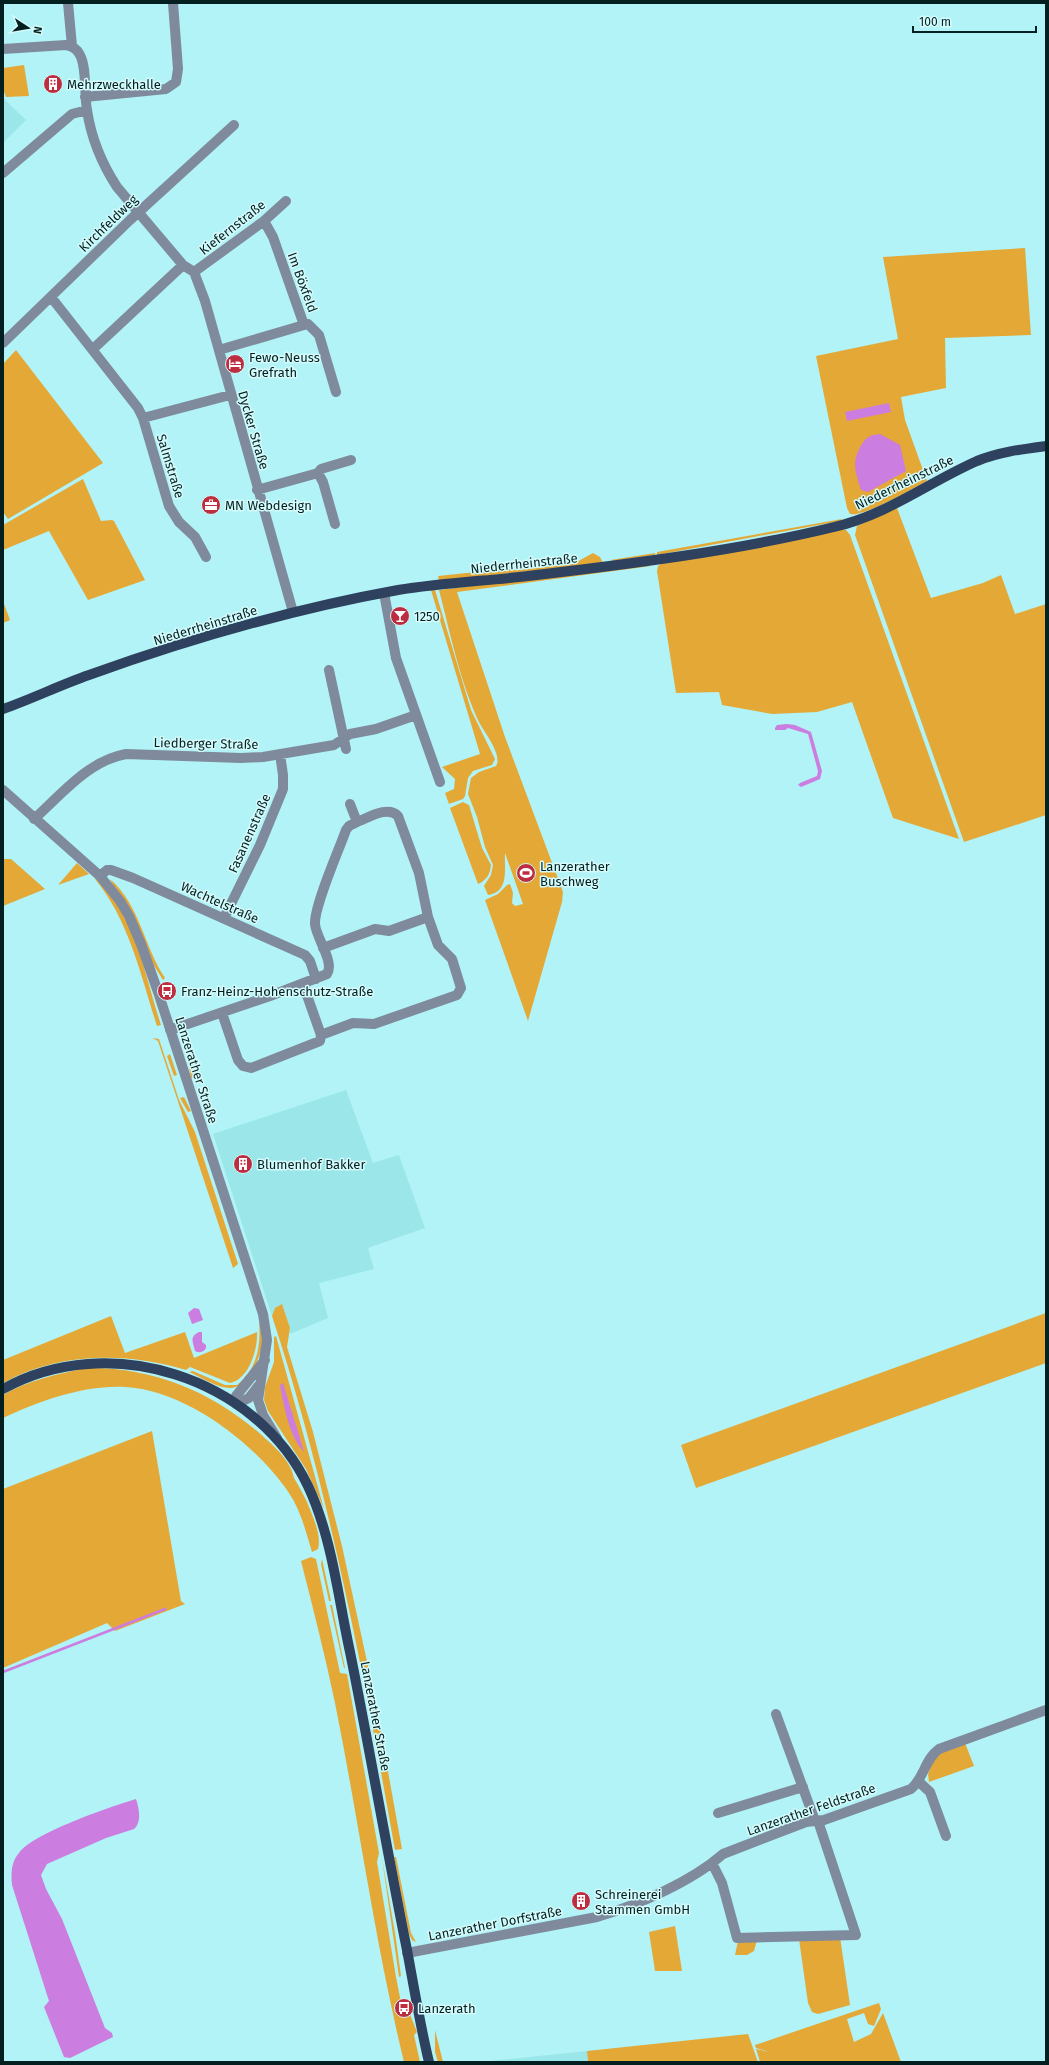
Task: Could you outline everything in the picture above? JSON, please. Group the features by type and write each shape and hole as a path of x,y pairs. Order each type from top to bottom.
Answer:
{"main road":[{"name":"Niederrheinstraße","path":"3,709 86,676 133,660 293,612 410,588 623,564 834,527 863,519 892,506 980,460 996,454 1046,446"},
{"name":"Lanzerather Straße","path":"3,1389 34,1375 82,1363 114,1363 152,1368 184,1377 216,1391 236,1404 257,1421 284,1448 297,1466 315,1503 326,1542 360,1699 407,1953 429,2062"}],"street":[{"path":"68,3 72,46"},
{"path":"85,97 166,89 176,82 178,69 173,3"},
{"path":"3,49 72,46 77,50 82,60 87,110 105,168 116,187 183,265 194,272"},
{"path":"3,173 72,114 87,110"},
{"name":"Kirchfeldweg","path":"3,343 138,212 234,125"},
{"name":"Kiefernstraße","path":"194,272 264,221 286,201"},
{"name":"Im Böxfeld","path":"264,221 273,237 304,325 308,324 319,335 336,392"},
{"path":"93,349 183,265"},
{"name":"Dycker Straße","path":"194,272 205,301 230,395 293,612"},
{"name":"Salmstraße","path":"52,296 132,399 143,418 169,506 179,522 195,537 206,557"},
{"path":"219,350 304,325"},
{"path":"143,418 230,395"},
{"name":"Dycker Straße","path":"257,490 318,473 321,469 351,460"},
{"path":"318,473 323,482 335,524"},
{"path":"384,593 396,658 440,782"},
{"path":"329,670 346,749"},
{"name":"Liedberger Straße","path":"34,818 89,769 115,756 126,754 246,758 280,754 334,745 350,734 376,729 416,715"},
{"name":"Fasanenstraße","path":"224,918 260,845 283,789 280,754"},
{"name":"Lanzerather Straße","path":"3,790 100,876 120,901 137,934 263,1314 267,1340 265,1360 258,1392 260,1407 284,1448"},
{"path":"350,804 357,822"},
{"path":"170,1030 324,976 329,971 329,964 315,924 318,909 346,830 349,826 357,822 388,811 394,812 398,816 419,873 428,917 438,945 452,959 461,984 460,992 457,995 374,1024 353,1023 321,1035"},
{"name":"Wachtelstraße","path":"100,876 107,870 114,870 305,955 310,961 316,979"},
{"path":"323,948 375,929 390,931 428,917"},
{"path":"222,1013 238,1060 245,1067 251,1068 320,1042 321,1035 303,984"},
{"path":"261,1382 249,1398 236,1404 236,1396 265,1360"},
{"name":"Lanzerather Feldstraße","path":"712,1863 723,1854 806,1822 817,1821 911,1789 918,1781 930,1756 939,1749 1046,1710"},
{"path":"712,1863 722,1883 736,1938 856,1935 817,1821 776,1714"},
{"path":"918,1781 930,1792 946,1836"},
{"path":"718,1812 803,1787"},
{"name":"Lanzerather Dorfstraße","path":"407,1953 597,1917 644,1900 712,1863"}],"shaded area":[{"path":"24,65 29,96 6,97 3,89 3,68"},
{"path":"3,98 26,120 3,143"},
{"path":"1025,248 1031,335 945,338 946,388 901,397 905,420 927,481 900,496 865,512 850,514 847,508 816,356 898,339 883,257"},
{"path":"16,350 103,463 8,519 3,512 3,364"},
{"path":"889,403 891,412 847,421 845,412"},
{"path":"880,434 900,445 906,471 868,492 861,490 855,467 856,456 866,439 872,435"},
{"path":"83,479 101,521 114,521 145,580 88,600 49,531 3,550 3,525"},
{"path":"897,508 931,598 983,583 1001,575 1015,614 1046,604 1046,815 964,842 855,535 857,526"},
{"path":"842,519 840,521 657,555 657,552"},
{"path":"841,529 846,530 850,535 959,839 893,818 852,702 817,712 772,714 722,705 719,692 676,693 657,571 658,566 662,563"},
{"path":"593,553 600,557 603,563 439,581 438,576 573,564"},
{"path":"655,553 655,555 614,561 611,560"},
{"path":"644,565 651,566 457,592 505,737 563,892 562,902 528,1021 485,900 498,894 510,884 513,893 512,903 515,906 523,904 505,853 505,872 503,884 495,893 488,895 484,886 491,875 493,865 485,847 477,817 468,794 471,778 479,772 496,766 497,756 479,722 466,690 439,590"},
{"path":"431,590 435,590 471,710 495,759 492,765 473,771 468,778 465,796 463,799 449,804 445,793 454,789 455,779 442,767 480,754"},
{"path":"3,601 10,620 3,623"},
{"path":"777,725 795,725 811,732 822,771 820,779 801,787 798,785 817,776 818,771 808,734 788,728 785,730 775,730"},
{"path":"463,802 469,805 482,848 491,865 488,876 484,881 478,884 450,808"},
{"path":"3,859 11,859 45,889 3,906"},
{"path":"77,863 89,874 58,885"},
{"path":"96,878 110,895 121,912 138,947 161,1025 157,1026 133,949 125,930 117,912 95,879"},
{"path":"110,879 120,889 135,914 158,966 165,978 163,980 153,964"},
{"path":"152,1038 159,1039 179,1100 195,1132 238,1264 233,1268 158,1041"},
{"path":"189,1047 196,1077 191,1078 186,1049"},
{"path":"170,1054 177,1075 174,1076 167,1056"},
{"path":"346,1090 373,1163 399,1155 425,1228 368,1248 374,1269 319,1283 328,1318 290,1334 290,1328 284,1310 275,1308 272,1316 213,1134"},
{"path":"184,1097 191,1111 188,1112 180,1098"},
{"path":"282,1304 290,1328 287,1347 313,1432 342,1546 374,1694 402,1849 395,1850 357,1648 328,1514 311,1448 272,1316 275,1308"},
{"path":"194,1308 199,1309 203,1320 192,1324 188,1313"},
{"path":"1046,1313 1046,1363 696,1488 681,1445"},
{"path":"111,1316 125,1353 185,1332 194,1358 257,1332 256,1347 247,1370 237,1380 230,1383 190,1367 186,1370 140,1360 93,1358 47,1365 24,1373 3,1383 3,1360"},
{"path":"259,1320 262,1341 261,1348 253,1370 244,1382 232,1388 221,1387 189,1372 193,1371 225,1385 237,1385 250,1371 257,1356"},
{"path":"199,1332 202,1332 202,1342 206,1345 205,1350 202,1352 195,1351 192,1340"},
{"path":"276,1336 324,1509 306,1469 268,1411 264,1400 265,1387 274,1362 274,1337"},
{"path":"87,1368 134,1372 156,1377 199,1393 238,1416 270,1443 291,1468 294,1478 307,1502 318,1531 318,1549 312,1552 297,1507 275,1474 258,1456 218,1423 195,1409 172,1398 148,1390 125,1387 109,1387 78,1391 62,1395 3,1418 3,1395 33,1381"},
{"path":"283,1383 304,1452 294,1438 288,1421 280,1385"},
{"path":"152,1431 181,1601 185,1604 115,1631 107,1623 3,1668 3,1489"},
{"path":"311,1557 316,1559 340,1673 347,1674 379,1853 377,1862 396,1977 403,2013 409,2012 417,2032 414,2035 420,2062 404,2062 384,1972 335,1703 301,1561"},
{"path":"322,1559 331,1601 329,1601 321,1564"},
{"path":"330,1605 332,1605 345,1668 344,1668"},
{"path":"965,1743 974,1766 929,1782 928,1774 935,1755"},
{"path":"136,1799 139,1819 137,1826 134,1829 106,1838 47,1864 41,1875 46,1889 62,1919 105,2028 112,2033 113,2037 70,2058 64,2057 44,2007 49,2001 12,1885 14,1860 27,1845 55,1829"},
{"path":"394,1857 396,1857 411,1933 416,1942 412,1940 409,1934"},
{"path":"382,1858 395,1933 401,1976 399,1977"},
{"path":"675,1926 682,1971 655,1971 649,1932"},
{"path":"840,1937 850,2005 818,2014 812,2012 808,2003 799,1939"},
{"path":"757,1940 754,1951 747,1955 735,1955 738,1941"},
{"path":"879,2003 881,2009 874,2026 868,2024 864,2013 847,2019 854,2042 871,2034 883,2013 901,2062 760,2062 756,2049 769,2052 756,2048 755,2045"},
{"path":"435,2030 443,2062 438,2062 435,2052"},
{"path":"748,2034 758,2062 588,2062 587,2051"},
{"path":"587,2051 588,2062 482,2062"}],"waterway":[{"path":"3,1672 165,1609"}],"place":[{"name":"Mehrzweckhalle","path":"53,84"},
{"name":"Fewo-Neuss Grefrath","path":"235,364"},
{"name":"MN Webdesign","path":"211,505"},
{"name":"1250","path":"400,616"},
{"name":"Lanzerather Buschweg","path":"526,873"},
{"name":"Franz-Heinz-Hohenschutz-Straße","path":"167,991"},
{"name":"Blumenhof Bakker","path":"243,1164"},
{"name":"Schreinerei Stammen GmbH","path":"581,1901"},
{"name":"Lanzerath","path":"404,2008"}]}
